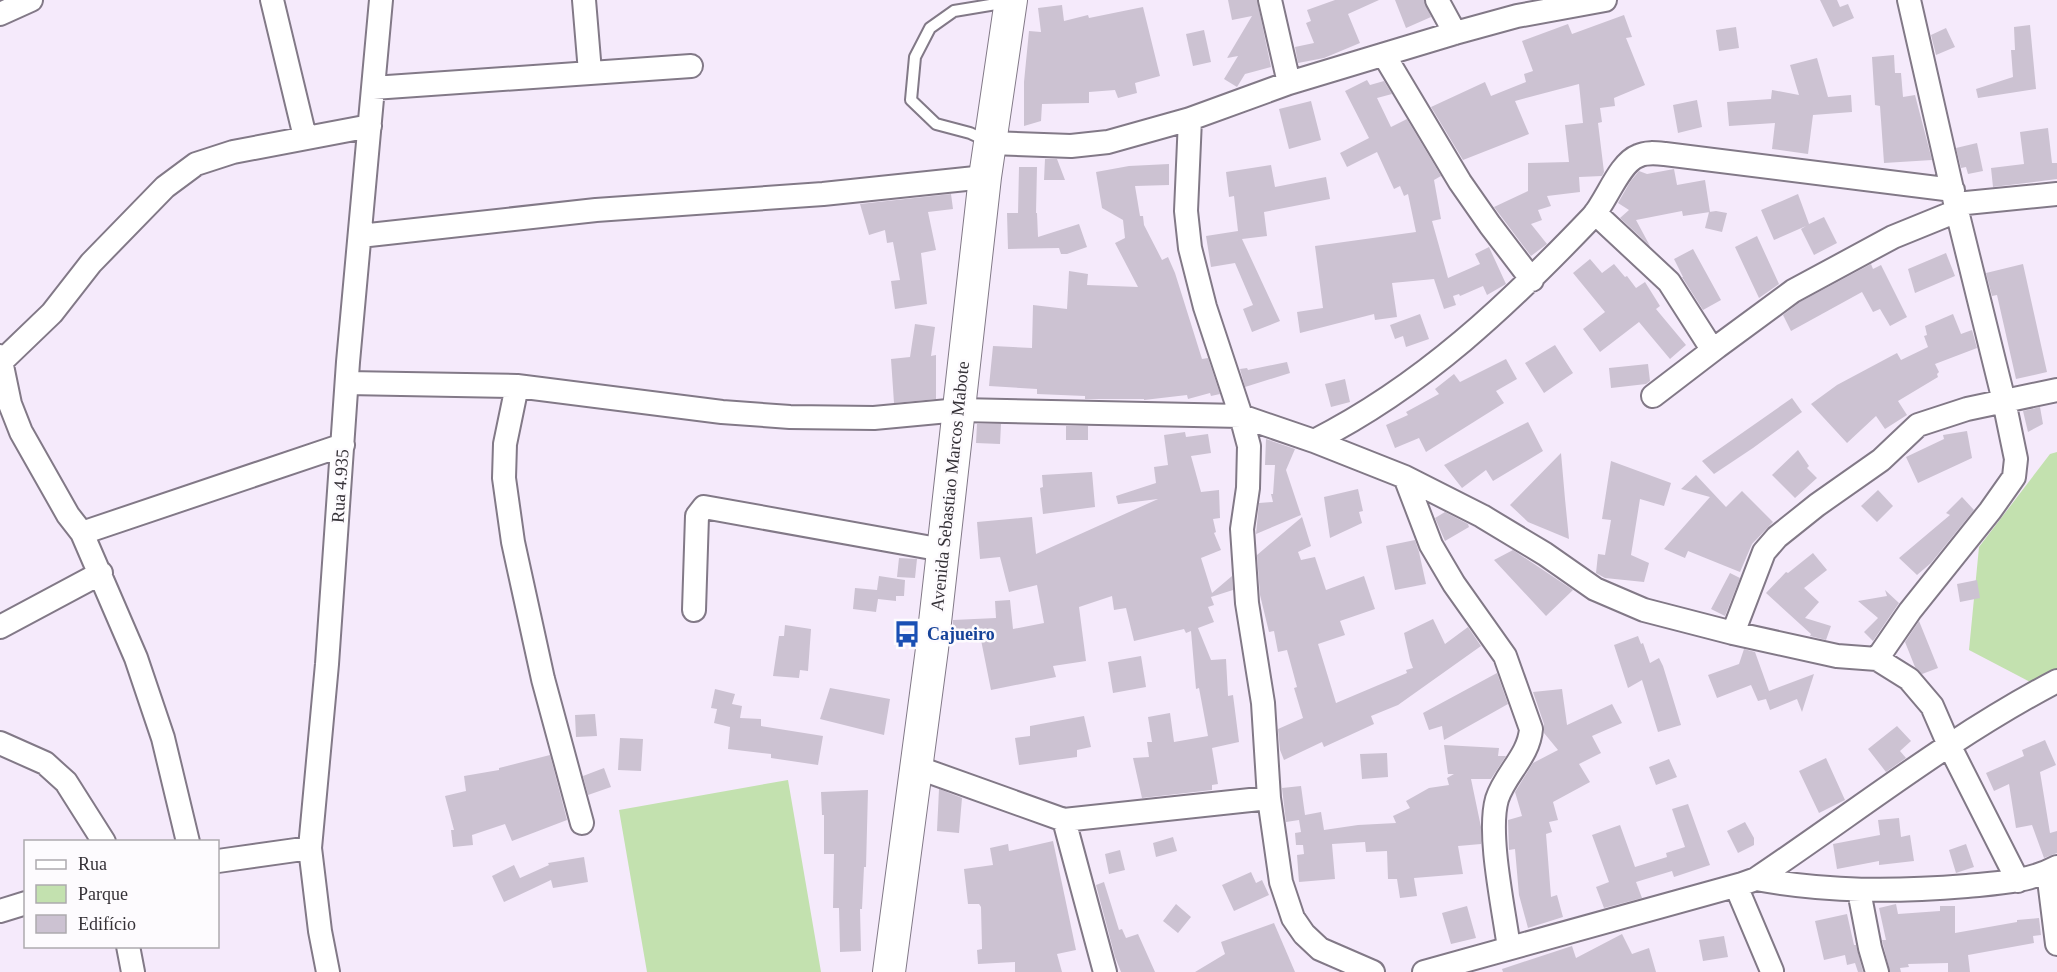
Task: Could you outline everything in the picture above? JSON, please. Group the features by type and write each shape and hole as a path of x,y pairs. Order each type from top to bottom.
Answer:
{"main road":[{"name":"Avenida Sebastiao Marcos Mabote","path":"889,972 943,550 985,177 1011,1"}],"street":[{"path":"0,14 31,0"},
{"path":"272,0 305,138"},
{"name":"Rua 4.935","path":"328,972 320,931 310,848 327,664 347,383 381,0"},
{"path":"584,0 590,72"},
{"path":"1270,0 1289,83"},
{"path":"1437,0 1455,33"},
{"path":"991,143 1071,146 1108,142 1190,119 1289,83 1455,33 1517,8 1605,0"},
{"path":"1877,659 1910,611 1990,511 2014,477 2016,459 1909,0"},
{"path":"1384,55 1460,182 1532,279"},
{"path":"373,88 691,66"},
{"path":"1190,119 1186,211 1190,248 1205,307 1241,416 1248,446 1248,488 1242,529 1247,603 1263,703 1269,798 1281,882 1293,918 1304,934 1320,949 1373,972"},
{"path":"188,840 164,738 136,657 82,533 68,514 21,432 10,404 1,360 52,313 91,263 165,186 196,164 233,152 370,126"},
{"path":"1314,441 1382,403 1443,358 1532,279 1595,213 1626,165 1635,157 1645,153 1665,153 1955,202 2057,194"},
{"path":"360,236 596,210 823,194 985,177"},
{"path":"1653,396 1745,324 1793,291 1955,202"},
{"path":"1595,213 1669,282 1710,346 1717,347"},
{"path":"347,383 517,386 722,412 790,417 874,418 959,410 1241,416 1314,441 1405,477 1482,516 1545,554 1595,589 1644,610 1837,656 1877,659 1909,680 1932,706 1949,745 2019,881"},
{"path":"517,386 505,444 504,478 513,542 543,680 582,823"},
{"path":"1733,633 1764,552 1777,537 1817,505 1881,460 1918,425 1967,409 2057,390"},
{"path":"82,533 343,445"},
{"path":"1405,477 1431,545 1505,656 1531,729 1523,754 1502,785 1496,803 1495,841 1509,948"},
{"path":"694,610 697,516 704,507 943,550"},
{"path":"0,627 101,573"},
{"path":"1424,972 1470,966 1509,948 1746,882 1949,745 2057,681"},
{"path":"0,743 45,763 66,782 103,840"},
{"path":"916,767 1064,820 1269,798"},
{"path":"1064,820 1105,972"},
{"path":"219,861 310,848"},
{"path":"1746,882 1859,891 1908,891 2019,881 2053,870 2057,944"},
{"path":"1746,882 1772,971"},
{"path":"1859,891 1877,972"},
{"path":"0,911 24,904"},
{"path":"128,948 133,972"}],"lane":[{"path":"991,143 970,133 936,124 911,100 915,57 930,28 954,11 1011,1"}],"green space":[{"path":"2057,452 2057,696 1969,650 1979,547 2050,454"},
{"path":"788,780 821,972 647,972 619,810"}],"building":[{"path":"1228,0 1257,0 1271,67 1245,74 1237,87 1224,79 1238,56 1227,58 1252,16 1232,20"},
{"path":"1335,0 1379,0 1348,14 1360,43 1324,58 1298,63 1295,47 1314,43 1306,23 1311,21 1307,10"},
{"path":"1395,0 1424,0 1431,17 1406,28"},
{"path":"1820,0 1837,0 1840,7 1848,4 1854,18 1833,27"},
{"path":"1062,5 1064,21 1143,7 1160,76 1135,83 1137,93 1118,98 1115,90 1089,92 1089,103 1042,104 1041,121 1024,126 1024,82 1029,31 1041,32 1038,8"},
{"path":"1624,15 1632,37 1626,38 1645,85 1614,98 1615,106 1600,108 1602,122 1598,123 1604,172 1602,176 1579,177 1580,192 1547,196 1551,206 1538,210 1542,220 1531,224 1547,244 1531,256 1494,207 1528,191 1528,163 1569,162 1565,125 1583,123 1579,84 1515,101 1529,134 1463,160 1431,107 1485,82 1491,96 1526,82 1524,74 1533,71 1522,41 1568,24 1572,34"},
{"path":"2030,25 2036,89 1978,98 1976,89 2013,77 2011,50 2015,50 2014,27"},
{"path":"1736,27 1739,48 1719,51 1716,30"},
{"path":"1946,28 1955,47 1936,55 1931,35"},
{"path":"1204,30 1211,62 1193,66 1186,34"},
{"path":"1894,55 1895,73 1901,73 1903,97 1915,95 1932,160 1884,163 1880,106 1875,105 1872,57"},
{"path":"1817,58 1828,97 1851,95 1852,112 1813,115 1808,154 1772,149 1775,123 1729,126 1727,102 1771,99 1772,90 1799,95 1790,65"},
{"path":"1367,80 1370,85 1384,81 1392,94 1377,98 1391,127 1407,119 1441,176 1434,180 1441,219 1432,221 1448,278 1480,264 1475,254 1489,247 1506,284 1487,295 1483,286 1460,296 1459,294 1453,296 1456,305 1444,309 1434,279 1392,283 1397,317 1375,320 1374,314 1300,333 1297,312 1323,308 1315,246 1416,232 1408,194 1404,196 1400,186 1394,189 1377,152 1347,167 1340,153 1369,138 1345,91"},
{"path":"1697,100 1702,127 1678,133 1673,105"},
{"path":"1311,101 1321,140 1289,149 1279,109"},
{"path":"2048,128 2052,163 2057,163 2057,179 1993,187 1991,168 2024,164 2020,132"},
{"path":"1977,143 1983,171 1968,174 1966,167 1961,168 1956,148"},
{"path":"1045,159 1057,159 1065,180 1044,180"},
{"path":"1169,164 1169,185 1135,186 1140,216 1143,216 1144,225 1162,260 1168,257 1202,359 1208,358 1220,394 1211,396 1210,393 1188,399 1187,395 1144,400 1085,399 1085,396 1037,394 1037,389 989,386 993,346 1032,348 1033,305 1067,309 1069,271 1088,274 1087,285 1138,287 1115,243 1125,238 1123,220 1102,208 1096,172 1129,166"},
{"path":"1271,165 1275,187 1326,177 1330,199 1264,212 1267,236 1242,239 1280,321 1252,332 1243,309 1253,305 1235,263 1211,267 1206,236 1238,231 1234,196 1229,197 1226,172"},
{"path":"1019,167 1037,167 1038,237 1079,224 1087,247 1067,254 1061,254 1059,248 1008,249 1007,213 1018,213"},
{"path":"1674,169 1677,185 1705,180 1710,212 1683,216 1682,211 1636,220 1650,246 1620,218 1629,210 1618,203 1639,171 1647,174"},
{"path":"951,194 953,209 928,212 936,250 921,253 927,304 895,309 891,281 900,280 893,242 887,243 885,230 869,235 860,204"},
{"path":"1798,194 1809,224 1824,217 1837,243 1814,255 1801,229 1806,226 1774,240 1761,210"},
{"path":"1709,212 1727,213 1722,232 1705,228"},
{"path":"1757,236 1779,284 1759,298 1735,247"},
{"path":"1693,249 1721,300 1703,310 1682,277 1674,259"},
{"path":"1946,253 1955,276 1915,293 1908,269"},
{"path":"1590,259 1602,273 1614,264 1636,288 1645,282 1660,306 1656,309 1686,345 1670,359 1639,322 1600,352 1583,329 1605,312 1573,273"},
{"path":"1871,264 1873,269 1881,265 1907,317 1890,326 1880,309 1873,312 1862,292 1791,331 1783,315 1800,302"},
{"path":"2023,264 2047,372 2016,379 1997,295 1992,296 1986,273"},
{"path":"1420,314 1429,339 1406,347 1403,336 1395,339 1390,325"},
{"path":"1953,314 1961,334 1972,330 1977,348 1935,364 1939,372 1938,377 1898,401 1907,415 1885,429 1876,416 1847,443 1811,404 1837,385 1897,353 1901,360 1928,347 1924,336 1927,335 1925,326"},
{"path":"915,324 935,327 931,356 936,355 936,399 894,403 891,359 910,357"},
{"path":"1555,345 1573,373 1544,393 1525,363"},
{"path":"1506,359 1517,379 1496,391 1504,403 1426,452 1419,438 1395,448 1386,425 1408,415 1406,412 1439,394 1435,389 1454,374 1460,382"},
{"path":"1287,362 1290,373 1245,387 1240,369 1247,368 1248,370"},
{"path":"1648,364 1650,381 1646,384 1611,388 1609,368"},
{"path":"1345,379 1350,402 1331,407 1325,384"},
{"path":"1792,398 1802,412 1753,448 1714,474 1702,461"},
{"path":"2040,407 2043,424 2028,432 2023,411"},
{"path":"1528,422 1543,451 1493,481 1486,470 1462,488 1444,465"},
{"path":"977,424 1001,424 1000,444 976,443"},
{"path":"1066,426 1088,426 1088,440 1066,440"},
{"path":"1967,431 1972,458 1918,483 1906,457 1944,439 1943,435"},
{"path":"1185,432 1186,437 1208,434 1211,453 1191,456 1201,492 1219,490 1220,518 1213,519 1216,532 1214,533 1221,550 1201,558 1212,593 1232,576 1233,590 1211,597 1214,605 1208,607 1214,622 1198,628 1211,660 1226,659 1228,696 1233,695 1239,742 1212,748 1218,784 1212,785 1212,790 1142,798 1133,758 1149,757 1147,742 1152,742 1148,717 1170,713 1174,742 1208,736 1199,688 1196,689 1191,631 1186,633 1184,629 1134,641 1126,608 1114,610 1112,596 1079,607 1086,661 1053,666 1056,677 991,690 980,635 952,636 953,620 996,618 995,601 1010,600 1013,629 1044,623 1037,585 1009,592 1000,557 980,559 977,522 1032,517 1036,554 1158,499 1118,504 1116,496 1156,483 1154,467 1168,465 1164,435"},
{"path":"1266,439 1295,449 1286,470 1301,515 1256,534 1259,503 1273,502 1271,494 1273,494 1275,465 1265,465"},
{"path":"1798,450 1809,466 1807,468 1817,478 1795,498 1772,475"},
{"path":"1561,453 1569,539 1528,522 1510,505"},
{"path":"1611,461 1671,483 1664,506 1640,499 1631,555 1649,563 1644,582 1605,578 1596,573 1598,554 1605,555 1611,520 1602,519"},
{"path":"1092,472 1095,507 1043,514 1040,488 1043,487 1042,475"},
{"path":"1696,475 1726,507 1742,491 1773,522 1752,544 1740,572 1688,551 1685,558 1664,549 1710,497 1681,489"},
{"path":"1358,489 1363,511 1359,512 1362,523 1330,538 1324,497"},
{"path":"1878,490 1893,506 1877,522 1861,506"},
{"path":"1962,497 1974,510 1931,563 1917,575 1899,558 1950,515 1946,513"},
{"path":"1445,512 1468,524 1469,527 1445,541 1435,518"},
{"path":"1302,517 1311,546 1298,552 1301,560 1315,557 1326,590 1364,576 1375,609 1340,621 1345,635 1318,644 1336,703 1407,673 1406,670 1413,668 1404,633 1433,619 1445,644 1468,627 1481,646 1398,705 1371,716 1374,724 1324,747 1322,742 1284,760 1280,750 1278,729 1303,718 1294,688 1297,687 1287,650 1278,652 1274,631 1269,632 1260,595 1257,555"},
{"path":"1415,540 1426,584 1395,590 1386,546"},
{"path":"1513,550 1573,590 1546,616 1494,560"},
{"path":"1813,553 1827,570 1804,588 1819,602 1805,618 1831,626 1826,640 1810,636 1811,634 1766,593 1786,572 1788,573"},
{"path":"899,558 917,559 915,578 897,577"},
{"path":"1730,573 1740,578 1725,616 1711,609"},
{"path":"879,576 905,580 904,596 896,596 896,601 878,599 876,612 853,609 855,588 877,590"},
{"path":"1977,580 1980,598 1960,602 1957,584"},
{"path":"1885,590 1899,603 1873,641 1864,632 1878,618 1858,601 1887,596"},
{"path":"1919,621 1938,668 1922,674 1915,667 1905,642"},
{"path":"785,625 811,629 808,671 800,670 799,678 773,676 779,636 784,636"},
{"path":"1638,636 1650,663 1659,658 1663,666 1681,725 1658,732 1642,680 1628,688 1614,645"},
{"path":"1744,649 1755,652 1769,691 1814,674 1802,712 1797,699 1770,710 1766,699 1758,701 1751,685 1717,698 1708,675 1739,664"},
{"path":"1141,656 1146,687 1113,693 1108,662"},
{"path":"1497,673 1508,704 1444,740 1442,726 1429,730 1423,713"},
{"path":"830,688 890,699 884,735 820,719"},
{"path":"715,689 735,694 732,704 742,706 740,718 761,719 761,726 823,736 818,765 771,758 771,754 728,749 730,727 714,723 717,709 711,708"},
{"path":"1562,689 1567,725 1612,704 1622,723 1592,736 1601,753 1579,764 1590,782 1553,802 1558,820 1549,822 1552,832 1546,834 1551,897 1557,895 1563,917 1528,928 1519,895 1515,849 1509,850 1508,820 1522,816 1515,792 1533,763 1558,750 1544,733 1544,724 1533,692"},
{"path":"595,714 597,736 576,737 575,715"},
{"path":"1084,716 1091,747 1077,750 1077,757 1019,765 1015,738 1030,736 1030,726"},
{"path":"1897,726 1911,741 1900,751 1906,758 1886,772 1868,749"},
{"path":"620,738 643,739 641,771 618,770"},
{"path":"2045,740 2056,765 2040,772 2050,833 2057,831 2057,853 2044,858 2032,825 2016,828 2009,784 1994,791 1986,773 2024,756 2022,750"},
{"path":"1444,745 1499,748 1498,756 1506,756 1491,779 1471,779 1481,827 1481,844 1458,846 1463,874 1414,878 1417,896 1400,898 1397,879 1388,879 1387,851 1366,852 1365,842 1332,844 1335,879 1299,882 1297,855 1304,854 1303,845 1296,845 1295,833 1301,832 1299,820 1286,822 1282,788 1301,786 1305,815 1321,812 1324,830 1396,823 1393,816 1410,808 1406,801 1429,788 1449,785 1447,778 1454,774 1448,774"},
{"path":"1387,753 1388,777 1362,779 1360,754"},
{"path":"550,755 567,820 512,841 505,824 472,835 473,845 453,847 451,830 454,830 445,796 466,791 464,776 499,770 499,768"},
{"path":"1826,758 1845,800 1819,813 1799,771"},
{"path":"1669,759 1677,777 1656,785 1649,767"},
{"path":"604,768 611,787 588,795 583,776"},
{"path":"939,789 962,798 959,833 937,831"},
{"path":"868,790 866,867 864,867 862,909 860,909 861,951 840,952 839,908 833,908 834,854 824,854 824,815 822,815 821,792"},
{"path":"1688,804 1710,865 1674,877 1672,871 1636,882 1642,898 1604,908 1596,887 1609,882 1592,835 1620,825 1635,867 1667,857 1666,853 1685,847 1672,809"},
{"path":"1899,818 1901,837 1910,835 1914,861 1879,865 1879,861 1837,869 1833,844 1880,835 1878,820"},
{"path":"1745,822 1754,838 1754,845 1738,853 1727,831"},
{"path":"1173,837 1177,851 1156,857 1153,843"},
{"path":"1053,841 1076,950 1057,954 1062,972 1015,972 1015,962 978,964 977,950 982,949 981,907 979,904 968,904 964,869 993,865 990,848 1008,844 1009,851"},
{"path":"1966,844 1974,867 1956,873 1949,850"},
{"path":"1120,850 1125,870 1109,874 1105,854"},
{"path":"584,857 588,882 553,888 551,880 504,902 492,876 514,865 520,878 549,865 548,863"},
{"path":"1251,872 1256,883 1262,880 1269,895 1234,911 1222,885"},
{"path":"1104,882 1119,930 1122,929 1126,938 1138,934 1155,972 1121,972 1096,885"},
{"path":"1176,904 1191,917 1178,933 1163,921"},
{"path":"1896,904 1898,914 1940,911 1940,906 1955,906 1955,933 2017,922 2017,920 2039,918 2041,935 2033,936 2034,943 1968,955 1970,972 1948,972 1948,963 1908,964 1909,967 1900,968 1901,972 1890,972 1882,940 1886,940 1879,908"},
{"path":"1467,906 1476,938 1451,944 1442,913"},
{"path":"1847,914 1863,972 1858,972 1855,963 1847,965 1845,955 1824,960 1815,921"},
{"path":"1274,923 1295,972 1195,972 1225,954 1221,942"},
{"path":"1622,934 1632,954 1649,948 1656,972 1503,972 1502,969 1572,946 1576,958"},
{"path":"1724,936 1728,957 1703,961 1699,940"}],"place":[{"name":"Cajueiro","path":"907,634"}]}
